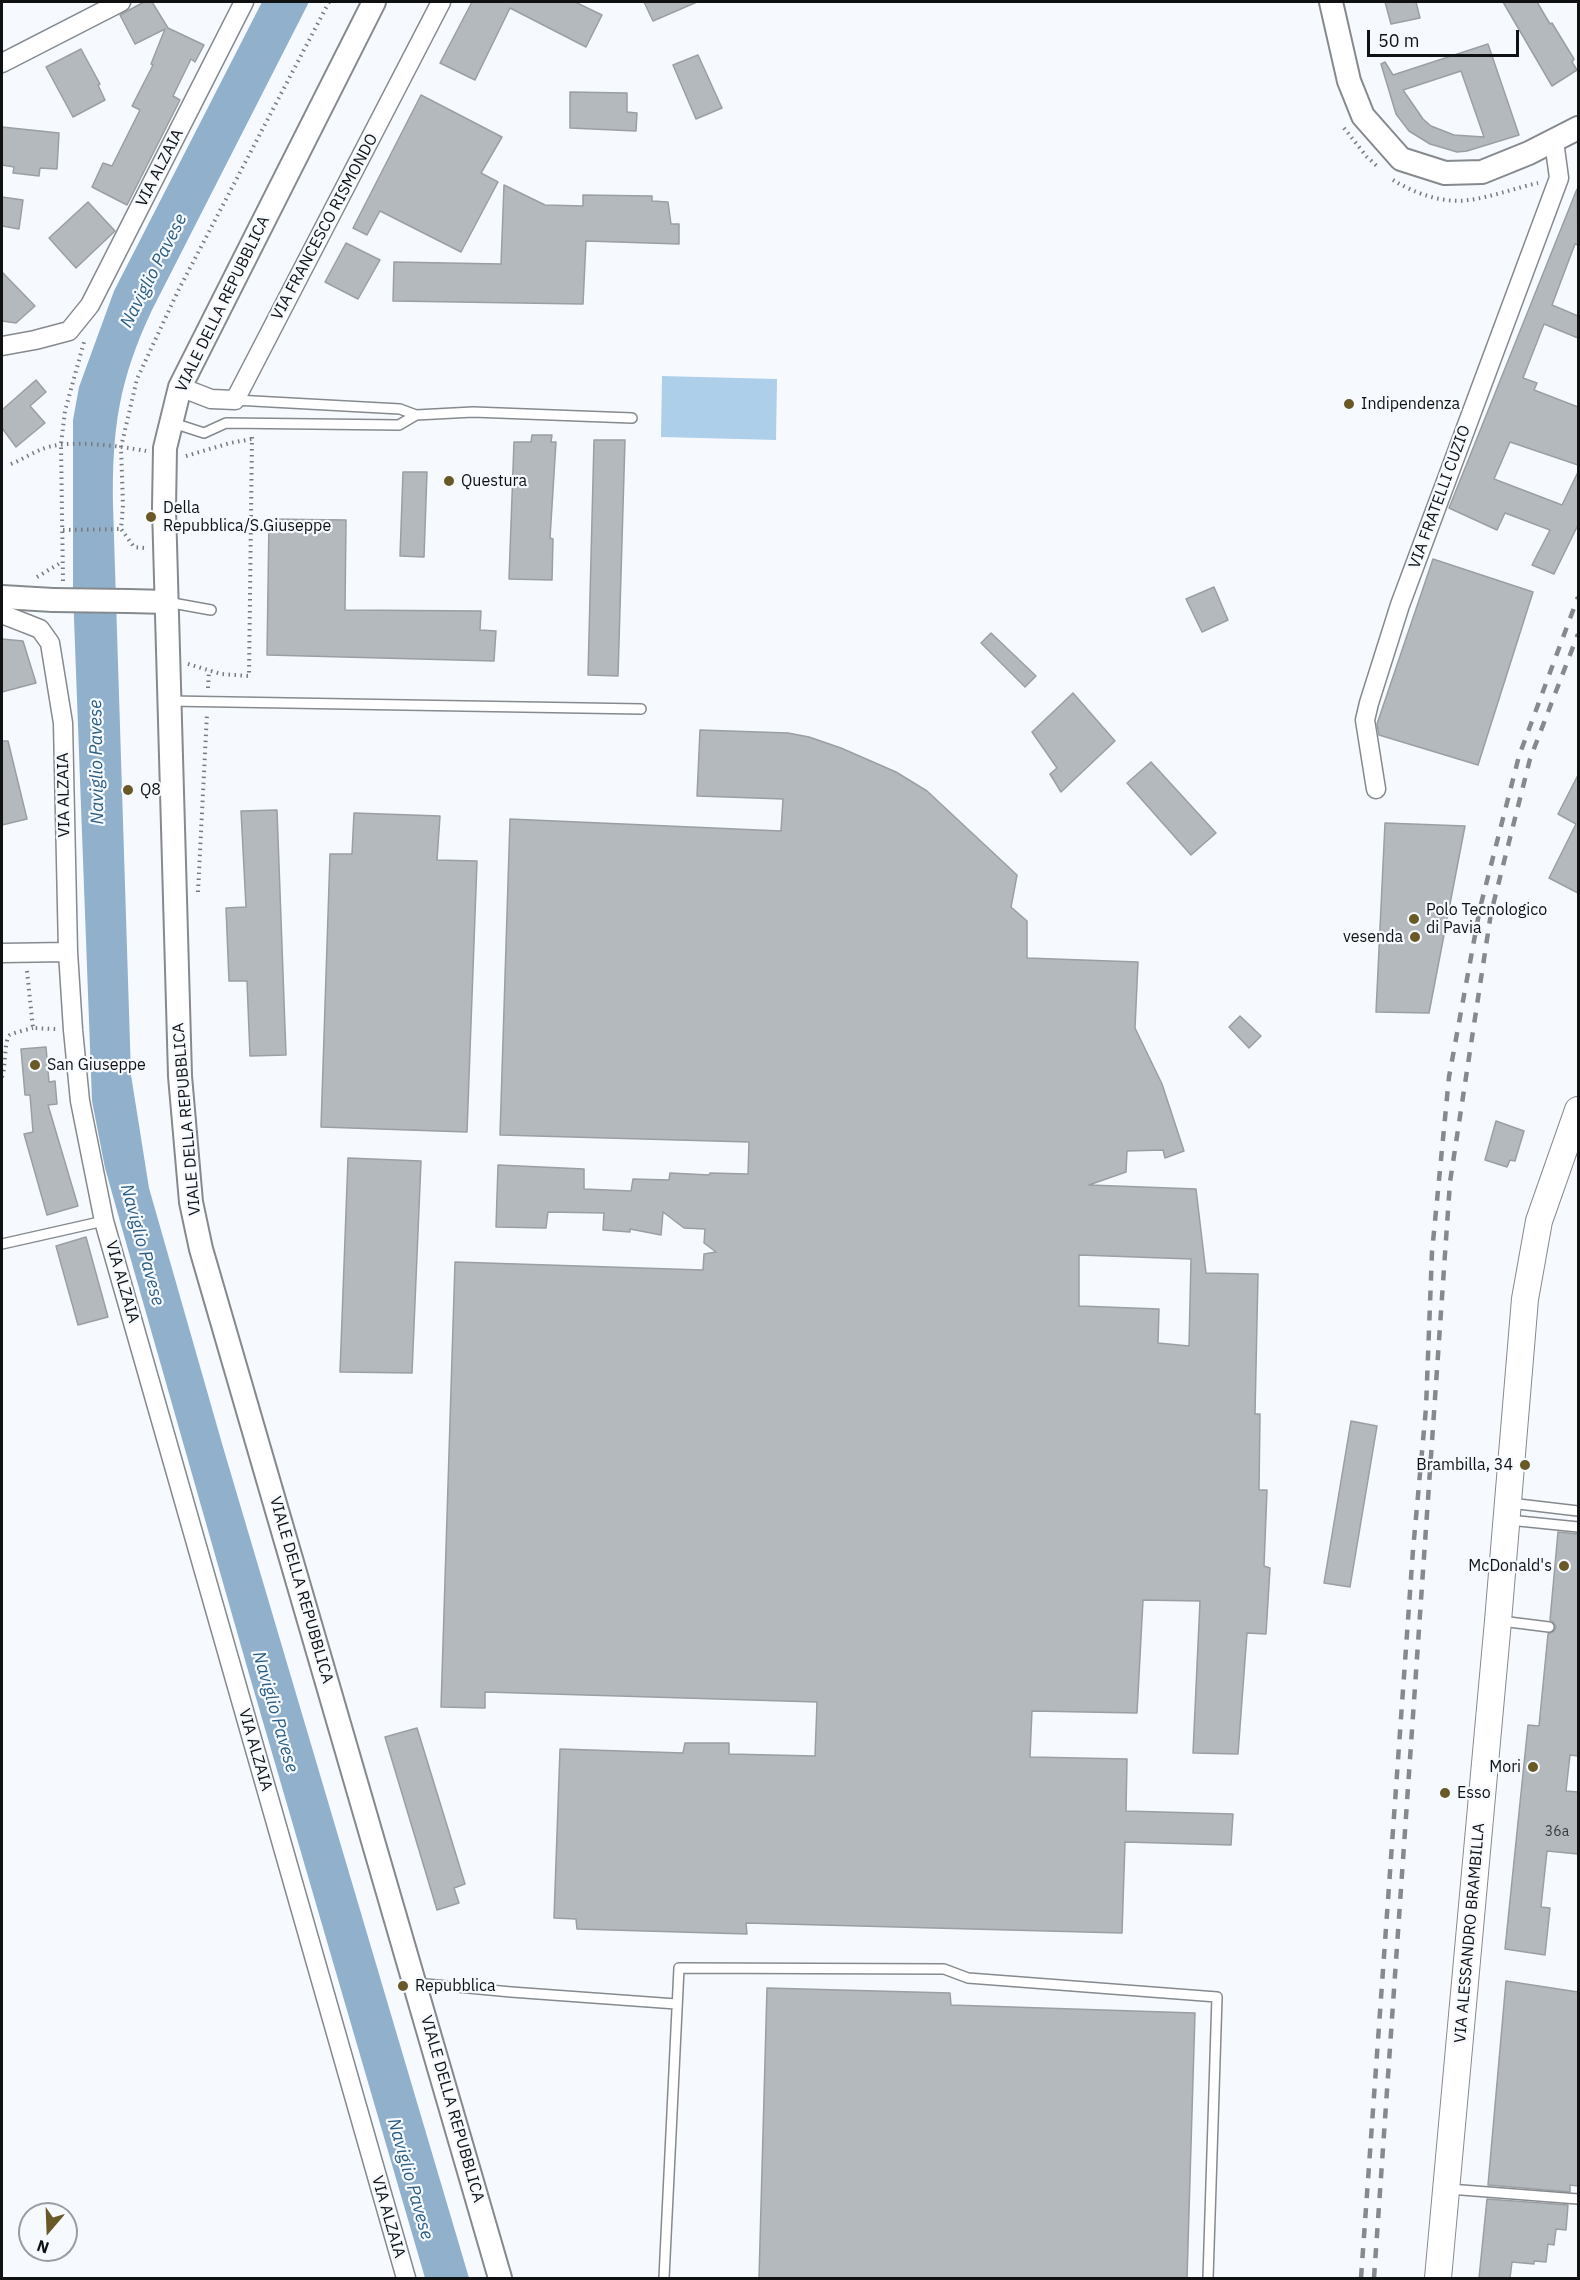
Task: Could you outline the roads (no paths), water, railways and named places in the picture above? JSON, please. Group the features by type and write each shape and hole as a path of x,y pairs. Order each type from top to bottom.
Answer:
{"main road":[{"name":"VIA ALESSANDRO BRAMBILLA","path":"1438,2278 1525,1299 1539,1221 1578,1110"}],"street":[{"path":"2,63 121,2"},
{"name":"VIA ALZAIA","path":"2,346 78,332 244,2"},
{"name":"VIALE DELLA REPUBBLICA","path":"374,2 180,387 165,448 180,1076 191,1202 201,1249 500,2278"},
{"name":"VIA FRANCESCO RISMONDO","path":"235,400 441,2"},
{"path":"1331,2 1349,81 1363,116 1401,159 1445,173 1482,172 1554,141 1578,128"},
{"name":"VIA FRATELLI CUZIO","path":"1376,789 1365,720 1368,703 1400,605 1559,178 1554,141"},
{"path":"180,387 211,399 235,400"},
{"path":"2,597 58,592 128,601 167,602"},
{"name":"VIA ALZAIA","path":"2,614 40,629 50,643 63,723 68,952 73,1030 80,1101 104,1221 406,2278"},
{"path":"2,953 68,952"}],"lane":[{"path":"235,400 400,410 416,415 473,412 632,418"},
{"path":"170,422 204,433 226,423 399,425 416,415"},
{"path":"167,602 211,610"},
{"path":"170,701 641,709"},
{"name":"VIA ALZAIA","path":"2,1244 104,1221"},
{"path":"1507,1511 1578,1511"},
{"path":"1507,1511 1578,1527"},
{"path":"1498,1621 1549,1627"},
{"path":"664,2278 679,1968 944,1969 968,1978 1217,1997 1208,2278"},
{"path":"415,1983 676,2004"},
{"path":"1447,2189 1578,2199"}],"water":[{"name":"Naviglio Pavese","path":"262,2 309,2 152,310 132,359 116,428 113,505 131,1075 149,1188 223,1447 469,2278 425,2278 125,1239 105,1168 92,1101 73,592 73,420 79,387 114,291"}],"railway":[{"path":"1361,2278 1413,1550 1426,1408 1432,1252 1449,1077 1480,908 1519,756 1578,597"},
{"path":"1374,2278 1450,1182 1491,913 1530,759 1578,634"}],"place":[{"name":"Indipendenza","path":"1349,404"},
{"name":"Questura","path":"449,481"},
{"name":"Della Repubblica/S.Giuseppe","path":"151,517"},
{"name":"Q8","path":"128,790"},
{"name":"Polo Tecnologico di Pavia","path":"1414,919"},
{"name":"vesenda","path":"1415,937"},
{"name":"San Giuseppe","path":"35,1065"},
{"name":"Brambilla, 34","path":"1525,1465"},
{"name":"McDonald's","path":"1564,1566"},
{"name":"Mori","path":"1533,1767"},
{"name":"Esso","path":"1445,1793"},
{"name":"Repubblica","path":"403,1986"}]}
